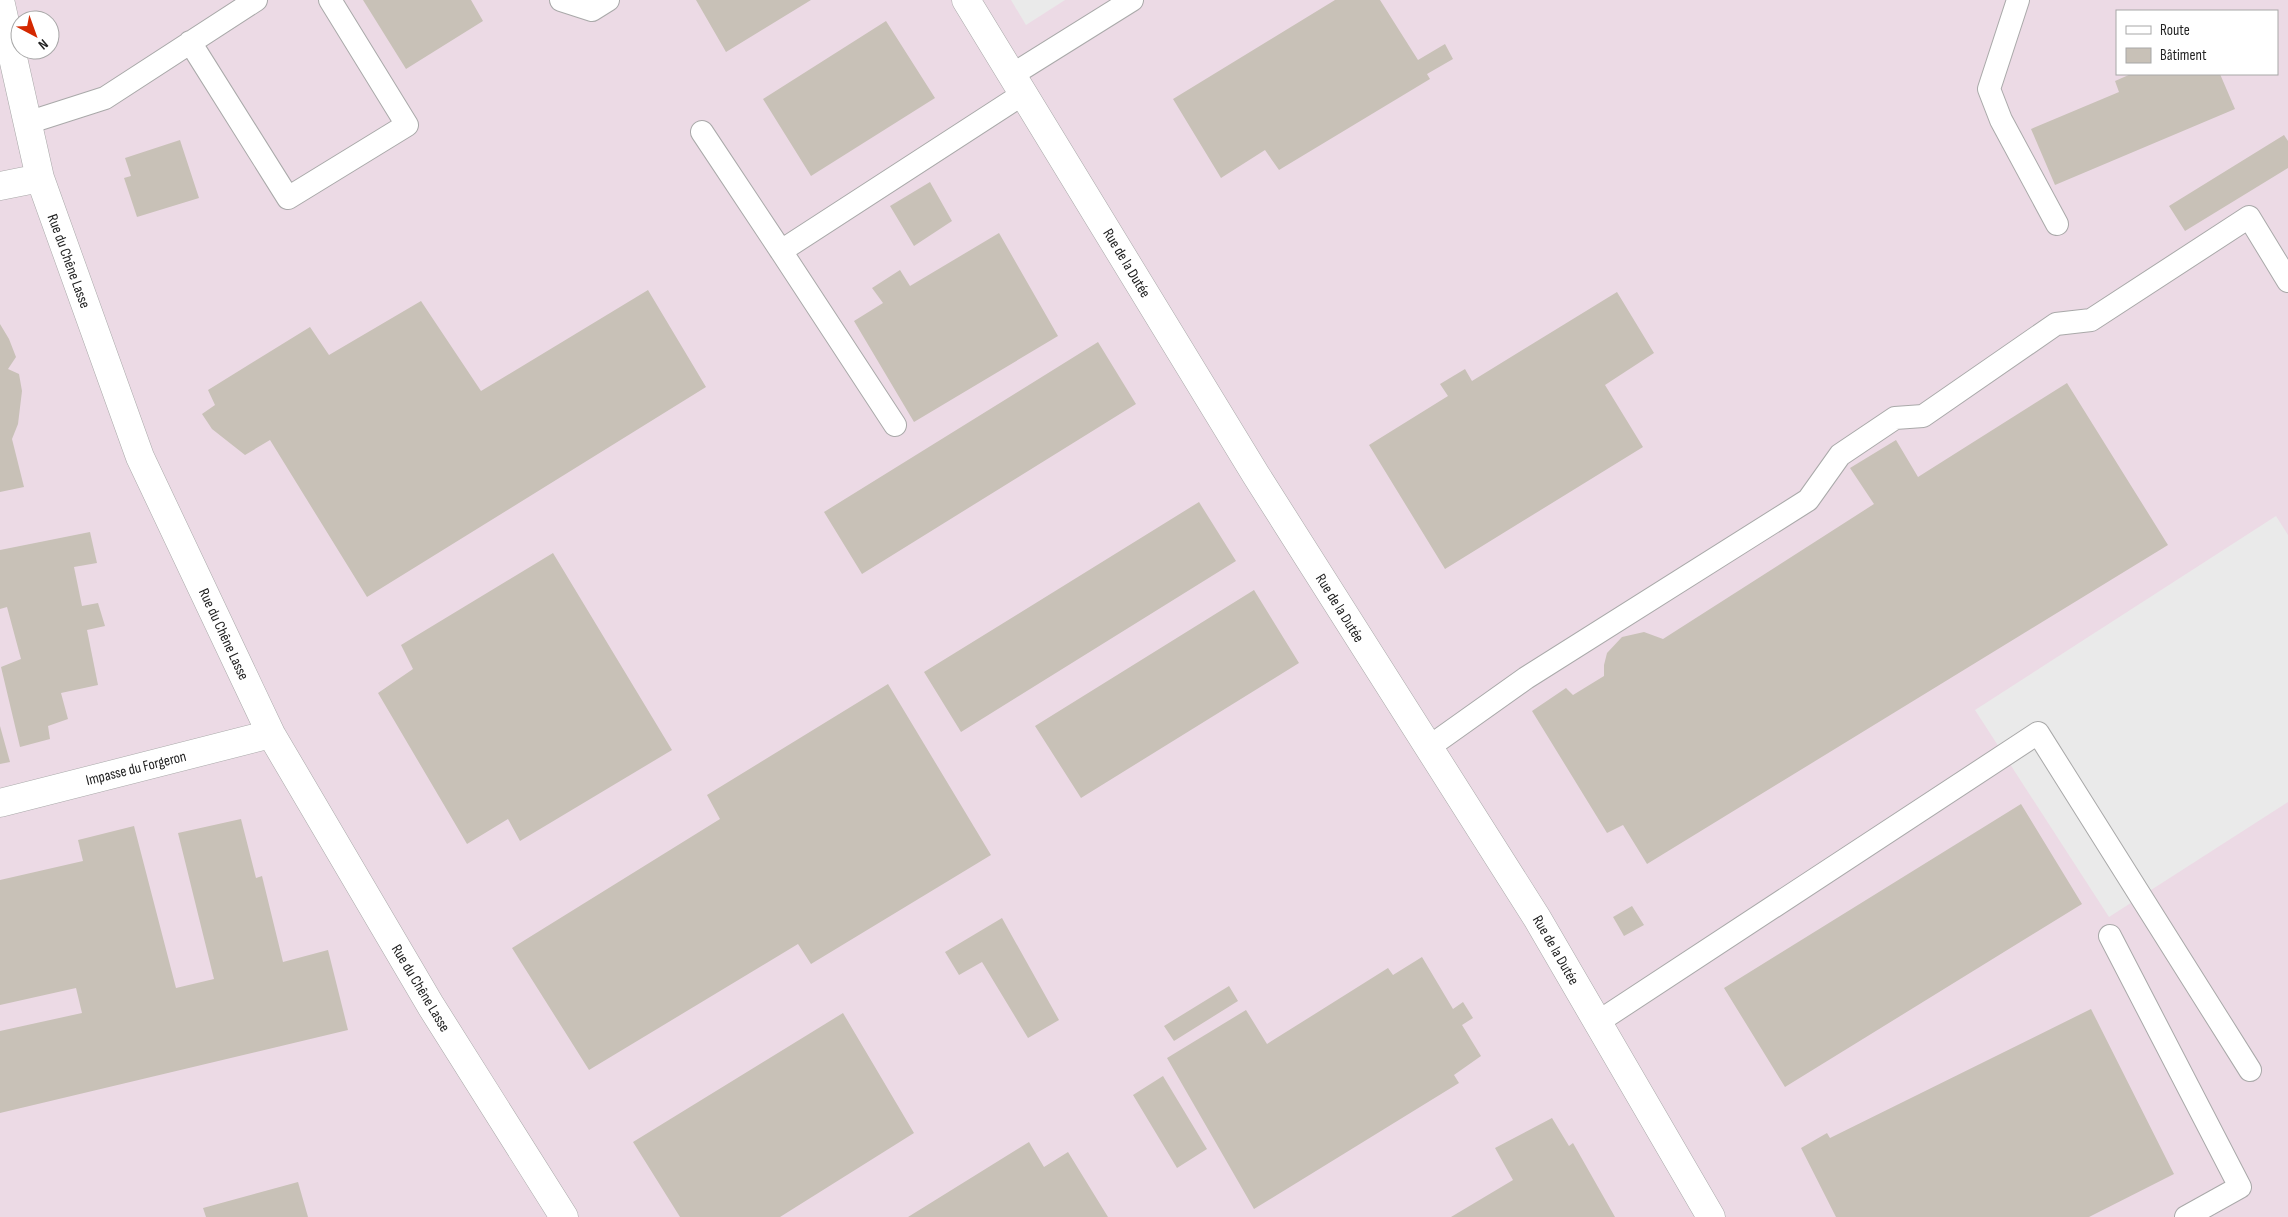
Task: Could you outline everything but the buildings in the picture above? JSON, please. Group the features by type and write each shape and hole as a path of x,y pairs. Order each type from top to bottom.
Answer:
{"street":[{"name":"Rue du Chêne Lasse","path":"0,0 40,178 140,457 271,734 431,1006 564,1217"},
{"name":"Rue de la Dutée","path":"966,0 1256,476 1537,918 1711,1217"},
{"path":"0,186 40,178"},
{"name":"Impasse du Forgeron","path":"0,803 271,734"}],"lane":[{"path":"27,122 105,98 256,0"},
{"path":"190,42 288,198 407,125 330,0"},
{"path":"561,0 592,10 608,0"},
{"path":"781,251 1018,84 1132,0"},
{"path":"2018,0 1990,89 2001,120 2057,224"},
{"path":"702,132 895,424"},
{"path":"1429,746 1526,678 1808,500 1840,455 1895,418 1923,416 2056,324 2091,320 2249,217 2288,281"},
{"path":"1598,1022 2038,733 2250,1070"},
{"path":"2110,936 2240,1187 2186,1217"}],"shaded area":[{"path":"0,0 2288,0 2288,1217 0,1217"},
{"path":"1011,0 1065,0 1026,25"},
{"path":"2276,516 2288,535 2288,802 2109,917 1975,710"}]}
